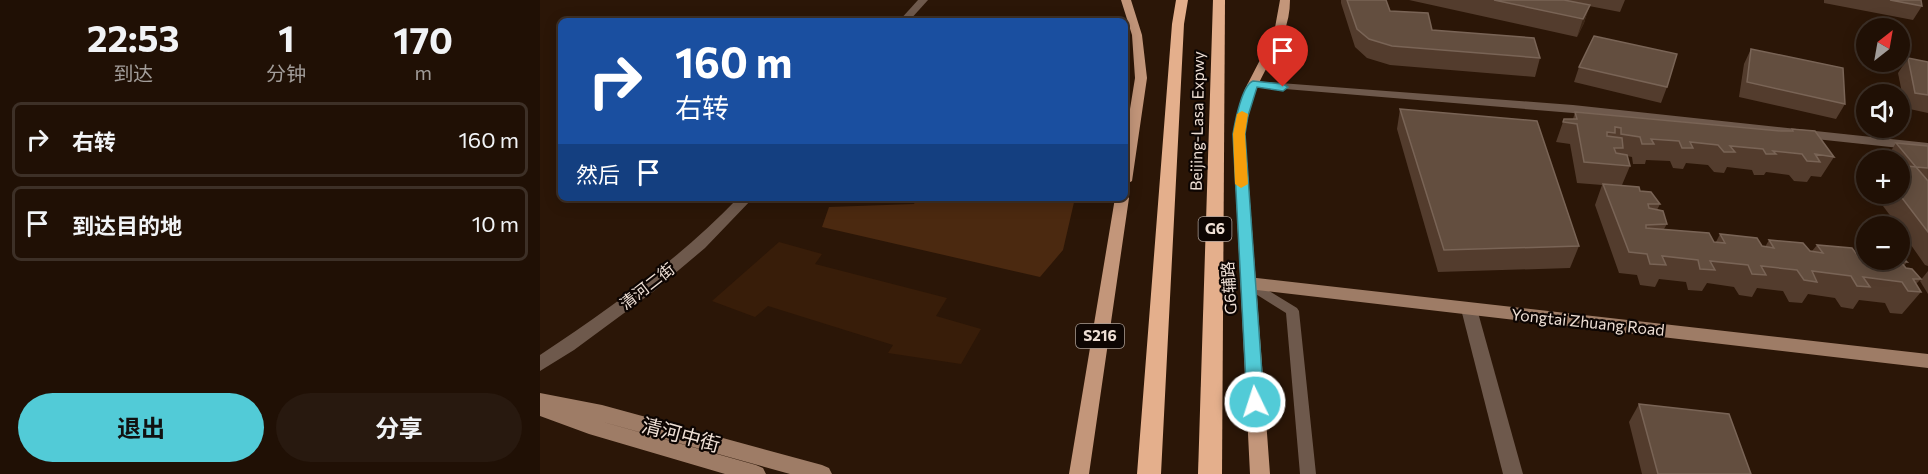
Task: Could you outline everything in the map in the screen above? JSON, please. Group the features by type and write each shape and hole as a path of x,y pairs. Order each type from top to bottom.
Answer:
{"highway":[{"path":"1169,0 1178,24"},
{"name":"Beijing-Lasa Expwy","path":"1150,464 1178,24 1182,0"},
{"name":"Beijing-Lasa Expwy","path":"1210,466 1219,0"}],"main road":[{"path":"1125,0 1137,35 1141,78 1128,161"},
{"name":"G6辅路","path":"1260,474 1239,134 1242,116 1253,84 1276,43 1285,0"},
{"name":"S216","path":"1078,474 1122,201"}],"street":[{"path":"907,18 923,0"},
{"path":"1253,84 1573,109 1928,147"},
{"name":"清河二街","path":"540,364 644,290 717,230 743,201"},
{"name":"Yongtai Zhuang Road","path":"1248,283 1928,361"},
{"path":"1469,309 1513,474"},
{"name":"清河中街","path":"540,401 602,413 822,474"},
{"name":"清河中街","path":"540,408 589,426 756,474"}],"lane":[{"path":"1248,283 1292,311 1308,474"}],"shaded area":[{"path":"916,201 1074,201 1063,250 1040,277 822,227 829,207 914,204"},
{"path":"779,242 822,254 815,264 947,298 936,316 981,329 961,364 888,353 893,345 768,306 755,317 712,301"}],"building":[{"path":"1347,0 1386,0 1390,11 1428,13 1432,30 1534,38 1540,58 1392,46 1369,39 1357,29"},
{"path":"1494,0 1564,0 1590,5 1583,19"},
{"path":"1890,0 1921,0 1922,6"},
{"path":"1594,36 1677,54 1667,87 1579,67"},
{"path":"1751,49 1843,68 1845,104 1747,82"},
{"path":"1910,58 1928,62 1928,95 1915,93"},
{"path":"1400,109 1537,121 1579,246 1444,250"},
{"path":"1575,112 1781,131 1793,131 1792,129 1815,131 1834,157 1815,154 1820,162 1807,161 1802,154 1773,151 1776,154 1766,154 1763,149 1730,146 1735,152 1724,152 1718,145 1690,142 1693,148 1682,148 1679,141 1651,139 1654,144 1642,144 1640,137 1621,134 1621,128 1615,127 1615,133 1607,132 1607,136 1622,138 1623,148 1614,148 1616,153 1627,155 1630,166 1584,162 1577,124 1563,122 1564,119 1577,119"},
{"path":"1896,143 1928,146 1928,168 1916,167 1910,160 1910,150 1902,150"},
{"path":"1910,166 1916,167 1928,181 1928,232 1907,204 1910,204"},
{"path":"1603,184 1639,187 1640,191 1651,192 1660,204 1648,204 1649,208 1663,211 1667,224 1646,225 1646,228 1709,233 1714,242 1725,243 1720,234 1757,238 1762,246 1774,248 1769,240 1803,243 1810,251 1823,253 1817,245 1852,248 1856,253 1856,270 1912,269 1921,279 1913,279 1921,292 1908,291 1902,282 1863,277 1870,287 1857,286 1851,276 1812,271 1817,282 1804,280 1797,270 1761,266 1766,275 1752,274 1748,265 1710,261 1715,270 1700,269 1698,260 1662,256 1666,265 1650,264 1647,254 1629,252"},
{"path":"1639,404 1729,414 1751,474 1658,474"}],"slow traffic":[{"path":"1241,184 1239,134 1242,114"}],"route":[{"path":"1255,402 1239,134 1242,116 1253,84 1283,87"}]}
